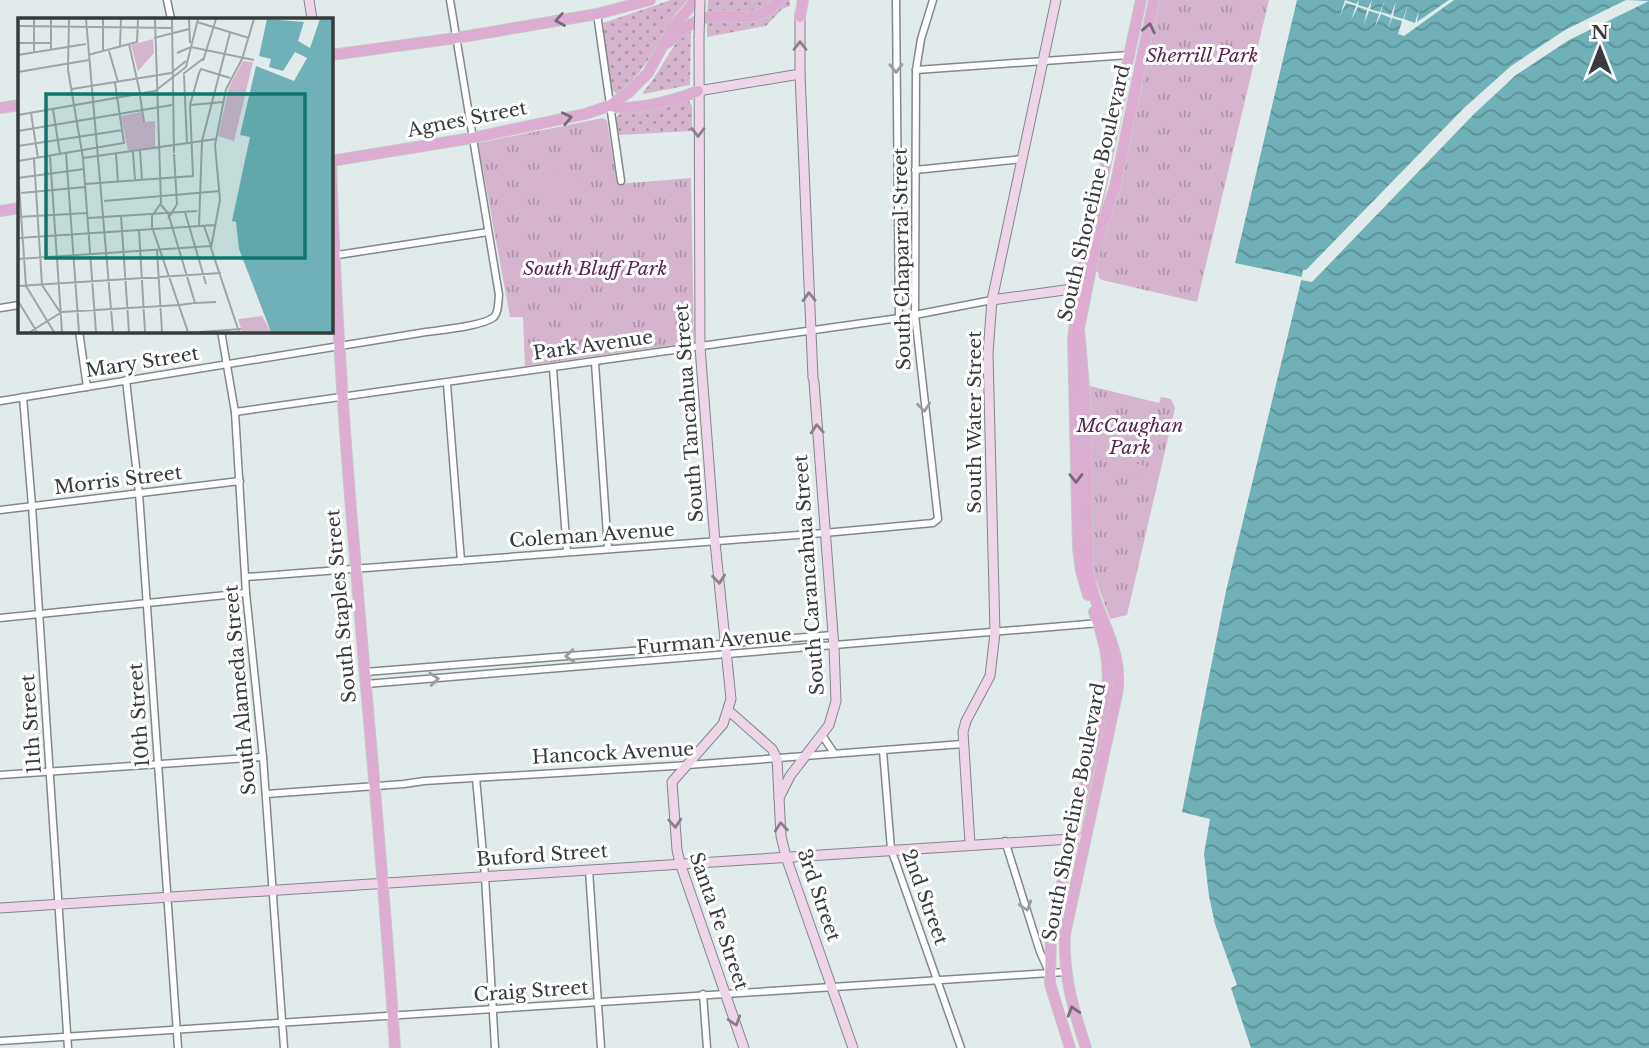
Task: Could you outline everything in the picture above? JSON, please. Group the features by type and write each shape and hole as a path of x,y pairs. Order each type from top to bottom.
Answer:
{"main road":[{"path":"309,0 312,18"},
{"path":"612,11 631,0"},
{"path":"332,55 456,38 597,14 650,0"},
{"path":"609,106 639,84 683,13 698,0"},
{"name":"South Tancahua Street","path":"698,0 700,347 715,542 731,699 729,711"},
{"path":"664,45 699,20 710,17 752,17 771,8 780,0"},
{"path":"800,17 801,0"},
{"name":"South Water Street","path":"971,844 963,744 965,721 990,677 995,633 988,353 992,300 1056,0"},
{"name":"South Shoreline Boulevard","path":"1086,1048 1068,994 1064,955 1068,916 1118,688 1115,651 1084,584 1078,548 1073,340 1141,0"},
{"name":"South Shoreline Boulevard","path":"1082,288 1115,187 1154,0"},
{"name":"South Carancahua Street","path":"800,17 810,330 836,701 829,725 805,757"},
{"path":"609,106 621,109 685,97 698,91 800,74"},
{"path":"0,108 18,105"},
{"name":"Agnes Street","path":"332,161 472,138 585,114 609,106"},
{"path":"0,211 18,208"},
{"name":"South Staples Street","path":"332,256 395,1048"},
{"name":"Park Avenue","path":"992,300 1082,288"},
{"name":"South Shoreline Boulevard","path":"1070,1048 1049,973 1051,932 1107,690 1108,666 1102,623"},
{"path":"672,782 723,724 729,711 772,749 777,759"},
{"path":"779,797 790,776 805,757"},
{"name":"3rd Street","path":"777,759 781,836 786,857 853,1048"},
{"name":"Santa Fe Street","path":"672,782 680,863 744,1048"},
{"name":"Buford Street","path":"0,908 1005,841 1086,838"}],"street":[{"path":"167,0 171,18"},
{"path":"332,256 488,232 450,0"},
{"path":"896,0 899,318"},
{"name":"South Chaparral Street","path":"933,0 921,39 916,70 915,315 938,519"},
{"path":"597,14 621,181"},
{"path":"916,70 1129,55"},
{"path":"915,170 1022,159"},
{"name":"Mary Street","path":"0,401 480,322 494,316 499,295 488,232"},
{"name":"Park Avenue","path":"235,412 595,363 899,318 992,300"},
{"path":"0,308 18,305"},
{"path":"79,332 87,387"},
{"name":"South Alameda Street","path":"221,332 235,412 246,593 263,757 284,1048"},
{"path":"595,363 608,549"},
{"path":"553,369 567,552"},
{"name":"10th Street","path":"127,380 139,493 177,1048"},
{"path":"447,384 461,561"},
{"name":"11th Street","path":"23,397 68,1048"},
{"name":"Morris Street","path":"0,510 240,481"},
{"name":"Coleman Avenue","path":"246,577 824,533 933,523 938,519"},
{"path":"0,618 246,593"},
{"name":"Furman Avenue","path":"366,684 1102,623"},
{"name":"Furman Avenue","path":"365,672 833,635"},
{"path":"599,653 600,666"},
{"path":"486,663 486,675"},
{"path":"822,735 834,753"},
{"name":"Hancock Avenue","path":"266,794 963,744"},
{"name":"2nd Street","path":"883,751 891,849 961,1048"},
{"path":"0,775 263,757"},
{"path":"666,766 672,782"},
{"path":"476,778 495,1048"},
{"path":"1005,841 1049,973"},
{"path":"589,870 601,1048"},
{"name":"Craig Street","path":"0,1041 1065,972"},
{"path":"703,995 707,1048"}],"green space":[{"path":"671,0 688,0 677,12 640,71 617,94 610,89 603,23"},
{"path":"708,0 775,0 751,13 707,14"},
{"path":"782,0 790,0 790,6 782,9 766,26 707,37 707,19 736,20"},
{"name":"Sherrill Park","path":"1160,0 1269,0 1197,302 1102,280 1095,271 1120,191"},
{"path":"691,26 690,85 643,94 677,41"},
{"path":"685,100 692,106 692,131 619,135 616,118 621,113"},
{"name":"South Bluff Park","path":"603,118 607,121 617,184 691,178 694,342 525,366 523,317 510,317 478,143"},
{"path":"542,170 583,171 582,195 542,194"},
{"name":"McCaughan Park","path":"1090,386 1159,403 1161,397 1171,399 1175,408 1127,615 1110,619 1093,572"},
{"path":"1113,458 1146,466 1142,481 1109,473"}],"water":[{"path":"1297,0 1649,0 1649,1048 1251,1048 1231,988 1237,985 1215,924 1209,896 1204,854 1210,819 1182,812 1226,591 1302,277 1235,263"}],"pier":[{"path":"1345,0 1356,4 1359,0 1358,5 1368,8 1372,0 1370,9 1380,12 1385,0 1381,12 1391,15 1396,1 1393,16 1403,19 1408,5 1404,19 1415,23 1419,9 1417,22 1449,0 1454,0 1404,36 1398,34 1402,21 1392,18 1387,31 1391,18 1381,14 1375,27 1379,14 1369,11 1364,24 1367,10 1358,7 1351,20 1356,6 1346,3 1340,16"},
{"path":"1626,0 1649,1 1569,40 1516,75 1474,114 1312,282 1301,280 1303,270 1306,270 1464,108 1511,66 1565,30"}]}
